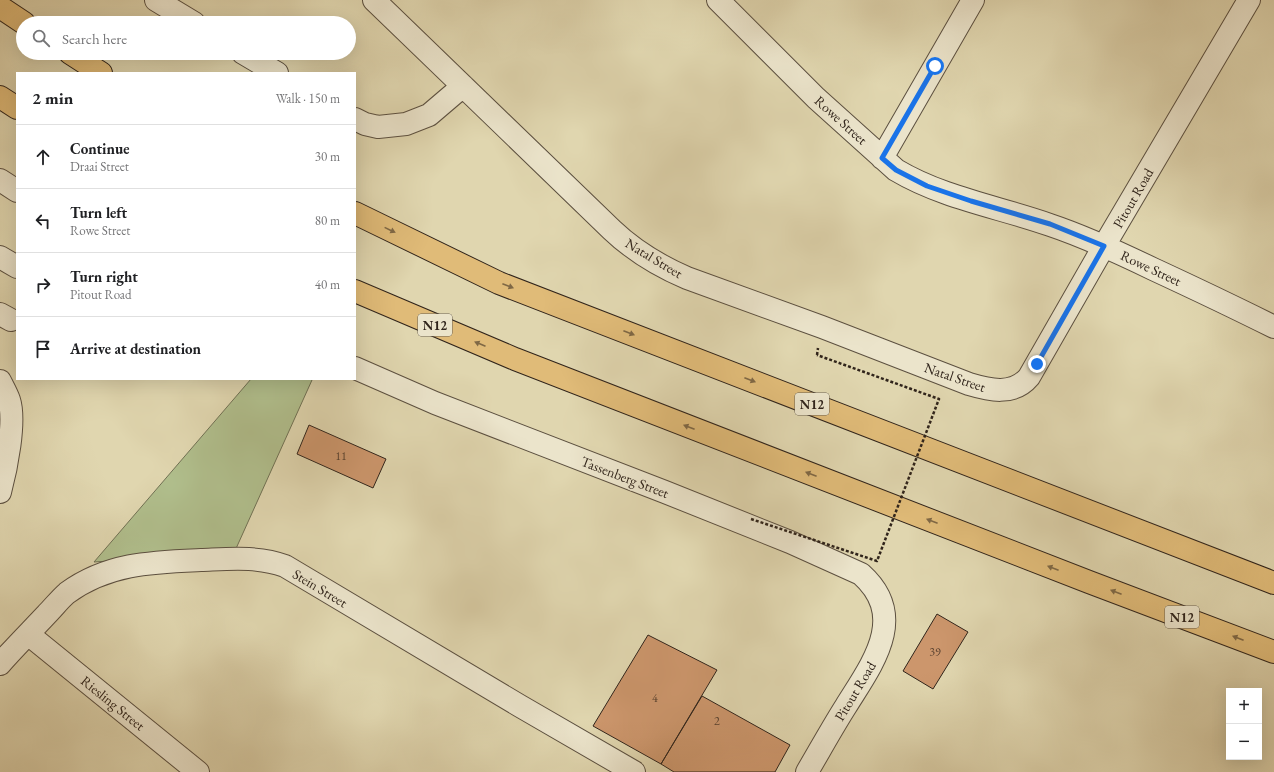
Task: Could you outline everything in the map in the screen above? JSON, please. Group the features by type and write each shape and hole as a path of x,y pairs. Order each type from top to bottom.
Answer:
{"highway":[{"path":"0,7 16,18"},
{"path":"81,60 99,72"},
{"path":"0,97 16,107"},
{"name":"N12","path":"356,213 499,283 1274,583"},
{"name":"N12","path":"356,291 516,359 1089,582 1274,652"}],"street":[{"path":"156,0 182,16"},
{"name":"Natal Street","path":"374,0 626,243 639,253 666,269 687,278 814,324 969,384 991,390 1011,389"},
{"name":"Rowe Street","path":"718,0 816,98 896,170 927,186 971,201 1050,224 1104,246 1274,326"},
{"path":"882,158 973,0"},
{"name":"Pitout Road","path":"1011,389 1024,383 1029,377 1104,246 1249,0"},
{"path":"255,60 274,72"},
{"path":"356,120 372,126 388,127 406,124 430,115 463,86"},
{"path":"0,180 16,190"},
{"path":"0,257 16,266"},
{"name":"Tassenberg Street","path":"356,368 435,403 790,542 861,574 870,582 880,597 882,604"},
{"path":"0,381 10,401 12,416 7,457 0,492"},
{"name":"Stein Street","path":"0,664 67,594 88,581 111,570 132,565 167,562 243,559 263,560 285,566 513,702 634,772"},
{"name":"Pitout Road","path":"807,772 877,654 884,621 882,604"},
{"name":"Riesling Street","path":"28,634 198,772"}],"path":[{"path":"751,519 876,561 939,399 817,355"}],"green space":[{"path":"250,380 312,380 234,553 94,562"}],"building":[{"path":"309,425 386,459 373,488 297,454"},
{"path":"937,614 968,632 933,689 903,671"},
{"path":"648,635 717,670 661,764 593,726"},
{"path":"702,696 790,745 775,772 674,772 661,764"}],"route":[{"path":"935,66 882,158 896,170 927,186 971,201 1050,224 1104,246 1037,364"}]}
